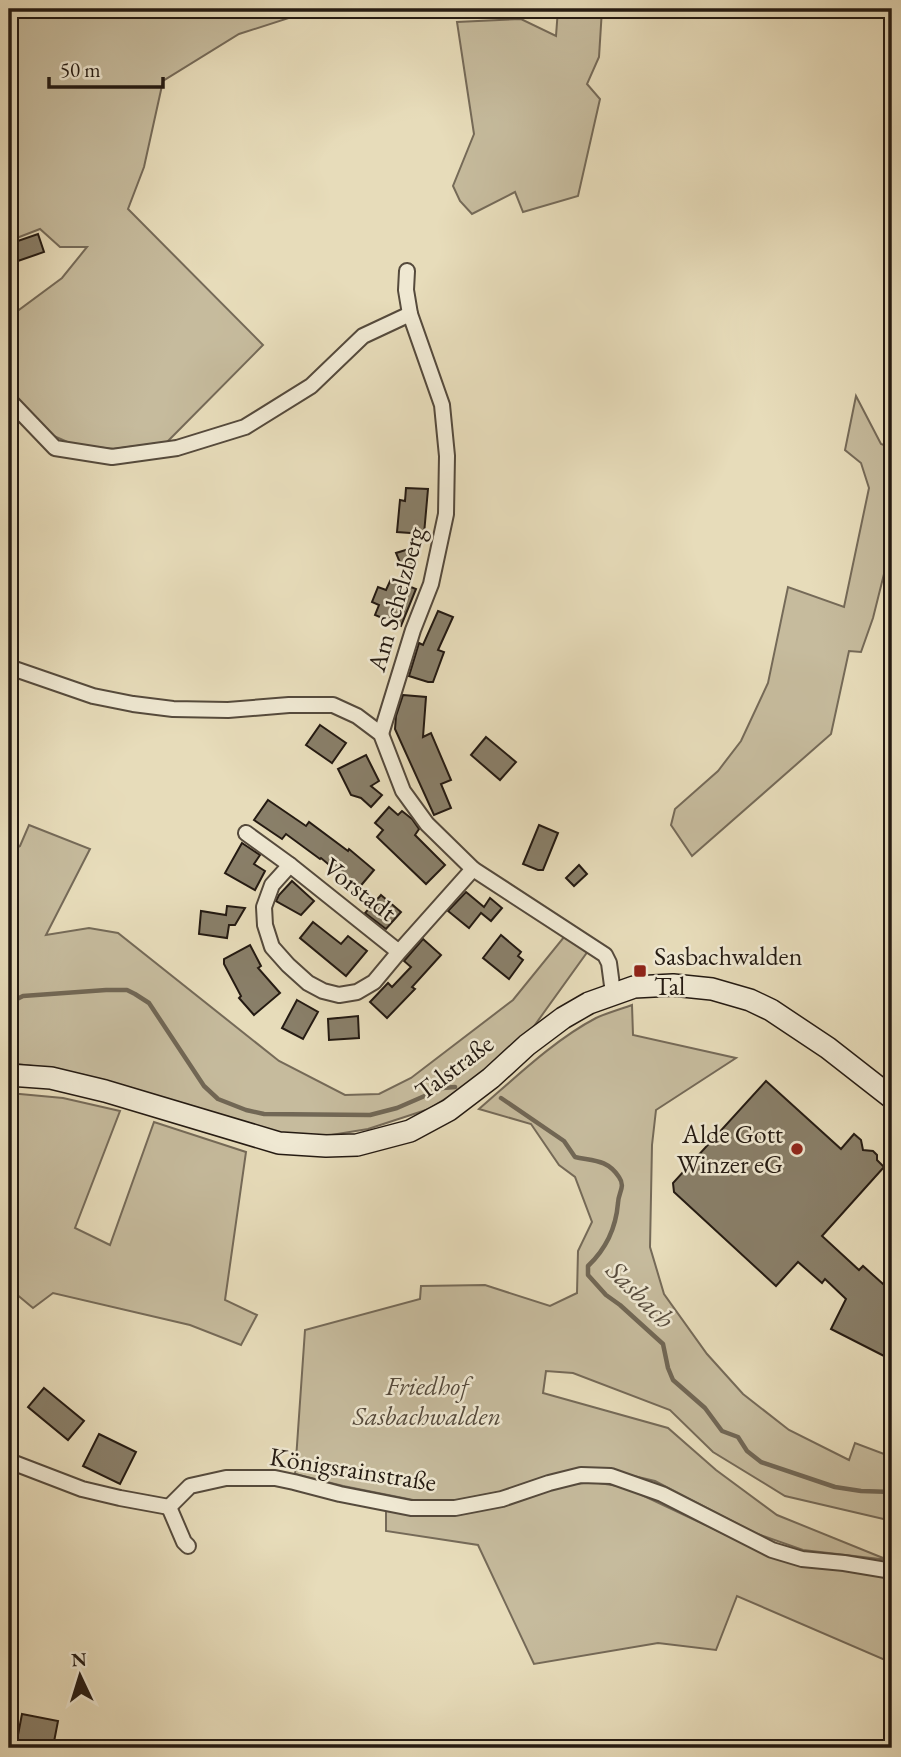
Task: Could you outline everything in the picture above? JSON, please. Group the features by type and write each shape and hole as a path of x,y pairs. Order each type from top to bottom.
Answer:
{"main road":[{"name":"Talstraße","path":"9,1075 51,1078 105,1091 279,1143 357,1145 410,1131 440,1116 491,1078 527,1045 563,1018 589,1003 634,987 656,985 712,989 750,1000 791,1021 892,1098"}],"street":[{"name":"Am Schelzberg","path":"381,734 413,630 431,584 446,514 447,456 442,405 410,314 406,290 407,271"},
{"path":"9,400 55,448 112,457 177,447 245,427 311,386 363,336 410,314"},
{"path":"9,667 93,696 133,704 173,709 228,710 332,705 357,716 381,734 403,791 427,824 473,869 605,955 609,963 613,993"},
{"name":"Vorstadt","path":"246,833 399,952"},
{"name":"Vorstadt","path":"290,865 272,885 264,906 265,925 272,947 309,982 323,991 339,995 357,992 374,982 473,869"},
{"path":"9,1461 82,1489 169,1507 188,1546"},
{"name":"Königsrainstraße","path":"169,1507 190,1486 226,1478 294,1482 411,1508 455,1508 502,1499 581,1475 611,1476 662,1494 772,1550 802,1559 892,1571"}],"green space":[{"path":"9,9 285,9 289,18 239,34 163,81 144,167 128,209 263,345 167,442 113,449 72,444 47,433 9,394 9,305 12,315 62,278 87,247 60,247 40,229 9,241"},
{"path":"558,9 602,9 599,57 587,84 600,99 578,196 523,212 515,192 472,214 460,201 453,186 474,134 457,22 521,19 556,36"},
{"path":"856,396 881,444 892,448 892,542 873,618 861,652 849,651 831,734 692,856 671,825 675,809 718,771 741,741 768,683 788,587 844,607 869,488 861,463 845,450"},
{"path":"29,825 90,849 46,935 89,928 118,933 279,1061 345,1095 379,1094 411,1078 513,1000 564,937 588,951 532,1029 478,1078 429,1109 368,1129 319,1137 281,1134 49,1068 9,1063 9,852 20,846"},
{"name":"Friedhof Sasbachwalden","path":"632,1005 633,1035 736,1058 656,1110 652,1145 650,1247 664,1294 707,1354 743,1394 789,1430 849,1460 855,1443 892,1457 892,1521 785,1496 713,1452 670,1410 573,1373 546,1371 543,1393 668,1428 716,1470 777,1515 888,1560 803,1550 755,1533 655,1481 608,1470 571,1470 505,1491 458,1500 413,1500 295,1474 305,1330 420,1299 421,1286 485,1285 550,1306 577,1293 578,1251 592,1222 575,1177 559,1165 531,1124 479,1109 565,1037 596,1018"},
{"path":"9,1093 63,1098 120,1111 75,1228 110,1245 154,1122 246,1152 225,1300 257,1315 241,1345 190,1325 53,1293 33,1308 9,1288"},
{"path":"592,1482 625,1487 775,1558 819,1568 892,1575 892,1663 737,1596 716,1650 658,1643 534,1664 478,1545 386,1531 386,1508 431,1514"}],"building":[{"path":"38,234 44,252 9,264 9,244"},
{"path":"406,488 428,489 424,534 397,532 400,500 405,501"},
{"path":"409,549 415,566 403,570 396,553"},
{"path":"391,579 416,589 401,626 375,615 379,605 372,602 378,587 386,590"},
{"path":"438,611 453,617 438,650 444,652 433,682 428,682 409,676 419,643 423,645"},
{"path":"403,695 426,697 423,737 431,733 451,780 441,784 451,808 434,815 395,729"},
{"path":"320,725 346,743 332,763 306,745"},
{"path":"486,737 516,762 500,780 471,755"},
{"path":"366,755 379,781 371,786 382,795 371,807 361,798 351,795 338,769"},
{"path":"268,800 306,826 309,822 374,870 358,889 321,858 286,834 282,839 254,820"},
{"path":"389,807 398,815 402,811 412,819 419,829 415,835 445,865 426,884 377,837 383,830 375,823"},
{"path":"539,825 558,833 543,870 523,864"},
{"path":"242,843 260,855 254,864 265,871 255,890 225,873"},
{"path":"579,865 587,874 574,886 566,878"},
{"path":"292,881 314,901 301,915 276,901"},
{"path":"466,892 484,907 490,898 502,908 491,921 481,913 469,928 448,911"},
{"path":"381,895 401,912 386,929 365,913"},
{"path":"227,906 245,908 235,925 229,925 227,938 199,934 201,911 226,915"},
{"path":"313,922 341,944 348,936 367,951 346,976 300,938"},
{"path":"501,935 521,952 518,956 523,960 509,979 483,958"},
{"path":"423,939 441,955 412,987 415,989 387,1018 370,1002 388,983 392,987 411,967 404,961"},
{"path":"250,945 261,966 258,968 280,993 254,1015 239,998 241,996 224,964 224,959"},
{"path":"297,1000 318,1012 303,1039 282,1028"},
{"path":"358,1016 359,1038 329,1040 328,1019"},
{"path":"766,1081 841,1149 854,1134 861,1140 863,1150 873,1151 884,1167 822,1236 859,1270 863,1266 892,1292 892,1360 831,1329 846,1299 825,1279 822,1283 798,1262 776,1286 674,1192 673,1183"},
{"path":"44,1388 84,1421 68,1440 28,1407"},
{"path":"99,1434 136,1452 120,1484 83,1466"},
{"path":"22,1714 58,1721 53,1747 17,1740"}],"waterway":[{"name":"Sasbach","path":"9,1003 23,996 127,990 149,1003 204,1086 218,1099 264,1114 370,1115 397,1108 443,1088 455,1087"},
{"name":"Sasbach","path":"501,1098 564,1141 575,1157 605,1164 619,1177 622,1187 615,1221 605,1245 588,1266 588,1275 606,1295 663,1344 673,1380 705,1408 722,1431 738,1437 747,1451 761,1462 835,1487 892,1492"}],"place":[{"name":"Sasbachwalden Tal","path":"640,971"},
{"name":"Alde Gott Winzer eG","path":"797,1149"}]}
